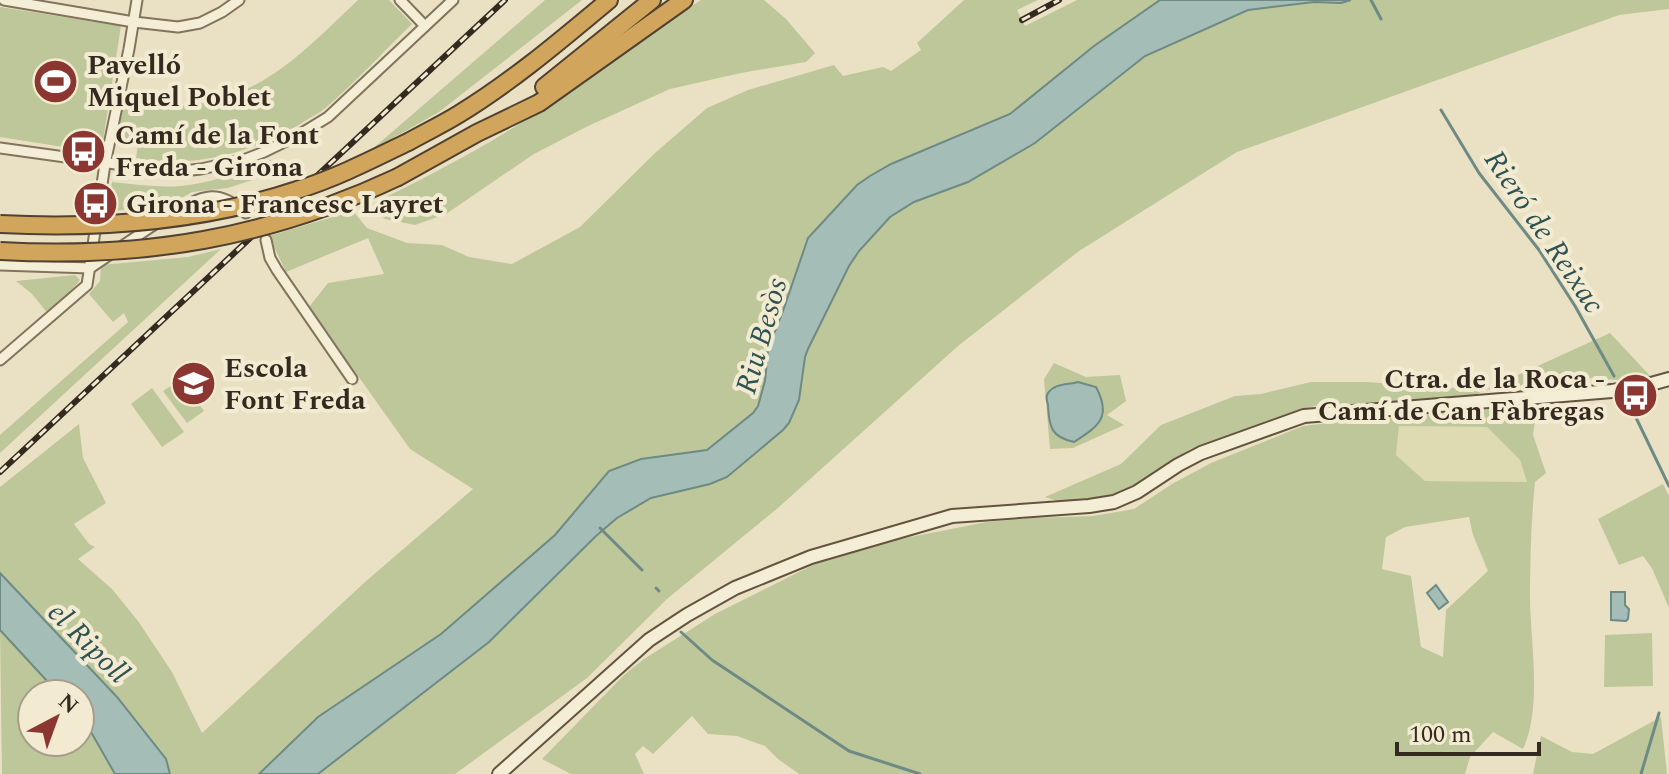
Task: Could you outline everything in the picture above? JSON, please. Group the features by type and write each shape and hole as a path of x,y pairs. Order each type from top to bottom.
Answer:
{"highway":[{"path":"0,224 40,226 163,220 298,190 352,170 459,114 504,84 609,0"},
{"path":"477,133 561,74 652,0"},
{"path":"0,251 121,251 203,241 309,214 398,177 539,103 684,0"}],"street":[{"path":"4,0 178,27 200,23 239,0"},
{"path":"0,360 87,285 105,164 137,0"},
{"path":"400,0 425,26"},
{"path":"0,148 173,172 214,166 264,152 328,117 453,0"},
{"path":"0,265 90,268 196,199 217,197 232,201 246,213"},
{"path":"266,240 270,258 277,270 352,379"},
{"path":"499,774 649,640 735,588 811,557 952,516 1114,502 1137,492 1201,453 1304,416 1612,391 1669,379"}],"shaded area":[{"path":"1399,426 1487,427 1520,460 1527,482 1425,481 1396,455"}],"green space":[{"path":"358,0 389,0 412,24 335,100 302,123 263,143 201,160 136,158 138,145 116,142 123,102 184,106 218,100 242,91 284,67"},
{"path":"545,0 582,0 439,112 370,151"},
{"path":"701,0 764,0 786,19 815,53 806,62 670,89 534,154 446,214 415,225 385,219 368,206 505,133"},
{"path":"964,0 1038,0 1017,10 1025,26 1077,0 1160,0 1094,46 1010,114 891,164 857,185 808,238 768,349 765,381 753,413 707,450 641,459 609,471 555,535 441,634 318,717 259,774 170,774 166,759 117,697 0,573 0,487 79,424 83,458 106,503 74,524 89,544 95,547 78,559 112,589 138,621 172,672 202,733 365,582 473,489 410,449 309,307 328,283 384,274 368,238 286,272 269,236 353,211 367,228 407,243 442,245 469,257 512,264 580,227 655,153 707,108 748,90 834,65 843,76 883,67 891,71 921,50 917,43"},
{"path":"1351,0 1669,0 1669,9 1619,15 1237,152 1079,251 958,346 779,507 667,599 587,678 455,774 318,774 489,642 617,518 651,498 710,484 793,416 799,400 805,357 816,332 849,266 890,217 914,202 968,181 1145,56 1248,10"},
{"name":"Pavelló Miquel Poblet","path":"0,7 121,26 101,153 0,137"},
{"path":"271,160 273,173 228,188 192,192 171,204 107,212 112,182 181,186 227,176"},
{"path":"221,249 0,453 0,435 128,322 124,313 113,322 89,294 100,281 101,265 188,257"},
{"path":"75,275 80,280 50,316 32,294 16,281"},
{"path":"1610,333 1653,379 1586,378 1485,390"},
{"path":"1054,363 1086,377 1120,375 1126,401 1107,415 1124,425 1073,448 1050,449 1044,379"},
{"path":"181,379 204,411 187,423 163,391"},
{"path":"1311,382 1366,382 1485,390 1471,397 1302,409 1190,449 1116,494 1064,503 1045,497 1121,464 1161,425 1235,396 1261,394"},
{"path":"152,388 184,432 162,447 131,404"},
{"path":"1537,406 1533,435 1546,473 1535,482 1533,512 1530,601 1534,696 1529,733 1523,749 1493,732 1470,757 1465,774 799,774 765,746 737,736 708,734 692,716 653,754 643,746 635,754 644,774 571,774 542,759 625,674 644,659 715,614 819,562 900,539 987,522 1093,516 1134,509 1211,463 1303,426 1399,415","holes":["1399,426 1487,427 1520,460 1527,482 1425,481 1396,455","1469,517 1488,571 1446,610 1443,657 1421,647 1411,576 1382,569 1386,537 1405,527"]},
{"path":"1663,484 1669,496 1669,608 1652,568 1643,556 1619,565 1598,519"},
{"path":"0,630 44,678 16,678 16,758 96,758 96,741 115,774 2,774"},
{"path":"1652,633 1653,686 1604,687 1605,635"},
{"path":"1661,717 1667,774 1533,774 1541,736 1572,752 1593,754"}],"water":[{"path":"1160,0 1351,0 1248,10 1145,56 1035,143 968,182 914,202 890,217 849,266 808,349 799,400 783,430 727,477 651,498 617,518 489,642 318,774 259,774 318,717 441,634 555,535 609,471 641,459 707,450 753,413 765,381 768,349 808,238 857,185 891,164 1010,114 1094,46"},
{"path":"1078,382 1096,387 1103,413 1090,431 1074,442 1060,437 1053,430 1046,397 1054,387"},
{"path":"0,573 117,697 166,759 170,774 115,774 96,741 96,678 44,678 0,630"},
{"path":"1436,585 1448,602 1439,609 1427,593"},
{"path":"1611,592 1625,592 1625,605 1629,609 1626,621 1611,620"}],"waterway":[{"name":"Rieró de Reixac","path":"1371,0 1381,19"},
{"name":"Rieró de Reixac","path":"1441,110 1479,173 1539,250 1614,376"},
{"name":"Rieró de Reixac","path":"1627,399 1669,486"},
{"path":"600,528 642,570"},
{"path":"656,588 659,591"},
{"path":"681,632 712,660 849,751 920,774"},
{"path":"1641,774 1659,713"}],"railway":[{"path":"0,472 505,0"},
{"path":"1022,20 1059,0"}],"place":[{"name":"Pavelló Miquel Poblet","path":"56,81"},
{"name":"Camí de la Font Freda - Girona","path":"84,151"},
{"name":"Girona - Francesc Layret","path":"95,204"},
{"name":"Escola Font Freda","path":"193,384"},
{"name":"Ctra. de la Roca - Camí de Can Fàbregas","path":"1636,395"}],"water label":[{"name":"Riu Besòs","path":"762,336"},
{"name":"el Ripoll","path":"88,643"}]}
